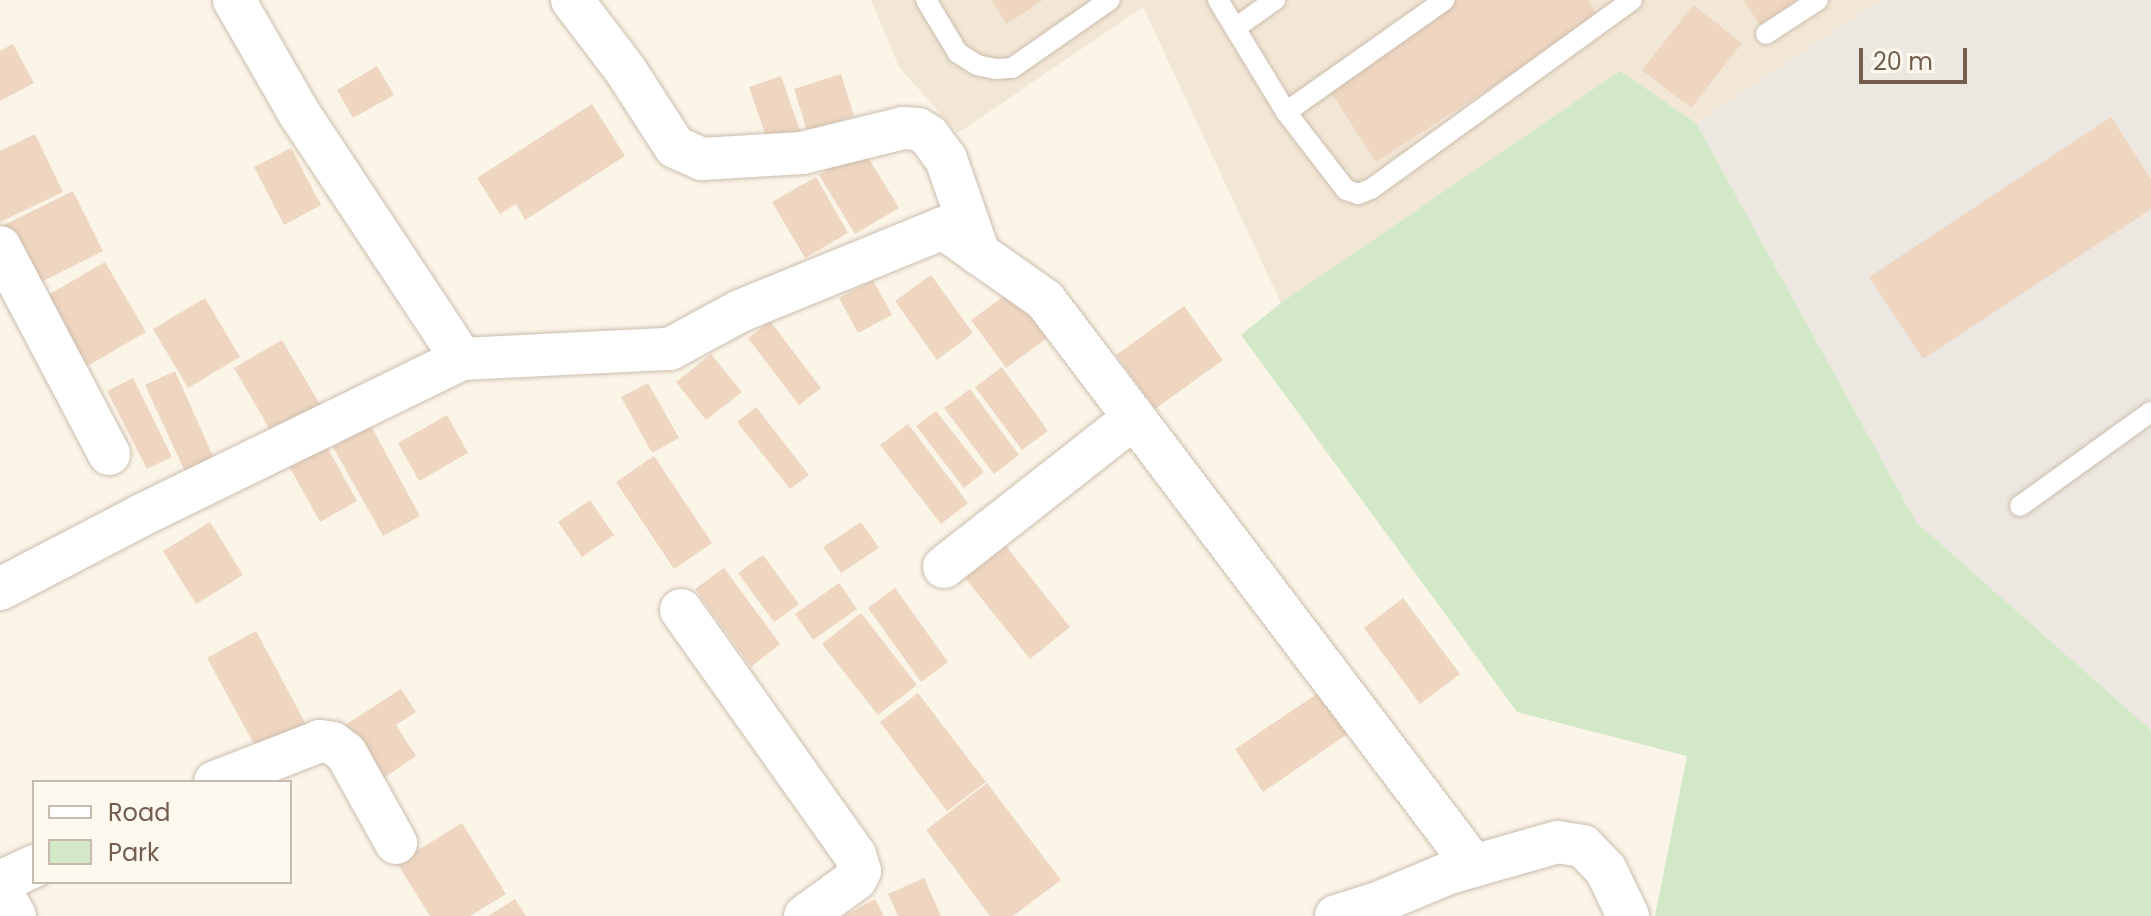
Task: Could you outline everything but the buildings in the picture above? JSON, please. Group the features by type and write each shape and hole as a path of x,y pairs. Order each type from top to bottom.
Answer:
{"street":[{"path":"234,0 299,113 462,359"},
{"path":"572,0 626,71 675,147 702,159 802,153 903,128 918,129 929,136 946,159 979,254"},
{"path":"0,589 142,515 462,359 670,349 740,311 943,228 1045,300 1474,866"},
{"path":"0,247 109,454"},
{"path":"944,567 1134,418"},
{"path":"681,610 855,855 860,871 856,879 805,916"},
{"path":"220,780 320,741 333,743 346,753 396,843"},
{"path":"1336,916 1474,866 1558,842 1583,846 1606,870 1628,916"},
{"path":"0,882 32,867"},
{"path":"0,890 15,916"}],"lane":[{"path":"926,0 958,53 977,65 996,69 1012,68 1110,0"},
{"path":"1218,0 1286,112 1346,190 1358,194 1371,189 1629,1"},
{"path":"1235,28 1275,0"},
{"path":"1286,112 1445,0"},
{"path":"1766,34 1818,0"},
{"path":"2020,506 2151,412"}],"shaded area":[{"path":"871,0 1881,0 1696,123 1620,71 1281,303 1143,7 958,133 899,67"},
{"path":"1881,0 2151,0 2151,730 1916,522 1696,123"}],"green space":[{"path":"1620,71 1696,123 1916,522 2151,730 2151,916 1655,916 1687,756 1517,712 1241,335 1281,303"}]}
